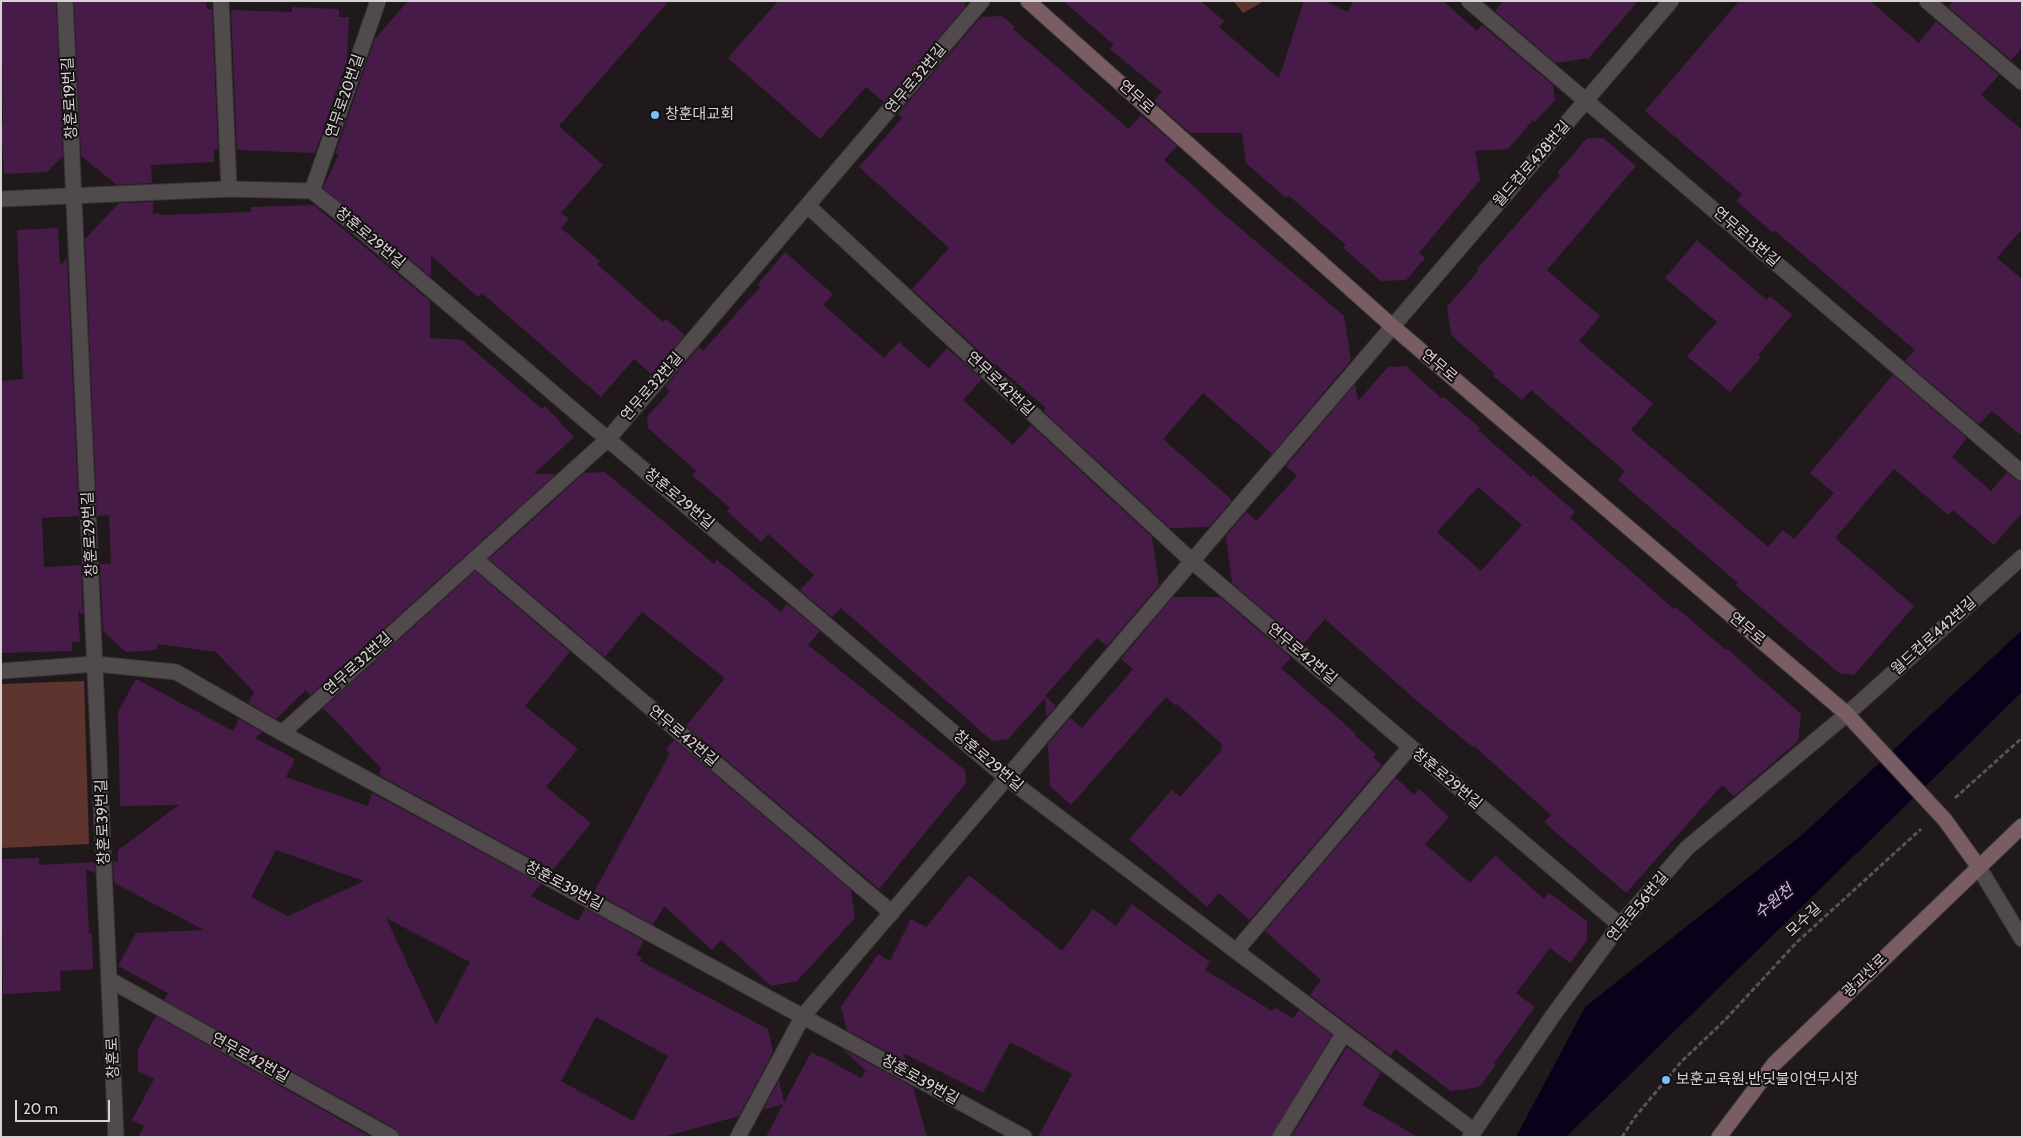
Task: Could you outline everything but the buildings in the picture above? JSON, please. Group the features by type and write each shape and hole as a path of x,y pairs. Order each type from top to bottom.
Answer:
{"street":[{"name":"창훈로19번길","path":"65,1 74,196"},
{"path":"221,1 229,189"},
{"name":"연무로20번길","path":"312,191 378,1"},
{"name":"연무로32번길","path":"282,733 608,439 982,1"},
{"name":"연무로","path":"1028,1 1392,326 1851,719 1945,820 1978,866"},
{"name":"연무로13번길","path":"1469,1 2022,473"},
{"name":"월드컵로428번길","path":"1392,326 1672,1"},
{"path":"1927,1 2022,82"},
{"path":"1,199 229,189 312,191"},
{"name":"창훈로29번길","path":"312,191 361,230 1007,778 1344,1033 1472,1134"},
{"name":"창훈로29번길","path":"74,196 96,664"},
{"name":"연무로42번길","path":"808,206 1193,562 1410,747"},
{"path":"738,1137 803,1016 1193,562 1392,326"},
{"name":"월드컵로442번길","path":"1851,719 2022,557"},
{"name":"연무로42번길","path":"474,559 892,913"},
{"name":"창훈로39번길","path":"1,671 96,664 176,672 282,733 1024,1137"},
{"name":"창훈로39번길","path":"96,664 110,980"},
{"name":"연무로56번길","path":"1472,1134 1554,1014 1620,925 1688,848 1851,719"},
{"name":"창훈로29번길","path":"1236,951 1410,747 1620,925"},
{"name":"광교산로","path":"1719,1137 1774,1064 1978,866 2022,826"},
{"path":"1978,866 2022,939"},
{"name":"연무로42번길","path":"110,980 391,1137"},
{"name":"창훈로","path":"110,980 116,1137"},
{"path":"1280,1137 1344,1033"}],"path":[{"path":"1948,805 2022,738"},
{"name":"모수길","path":"1622,1137 1635,1117 1681,1062 1725,1020 1797,942 1925,825"}],"shaded area":[{"path":"1233,1 1264,1 1243,13"},
{"path":"84,681 89,844 1,848 1,684"}],"water":[{"name":"수원천","path":"2022,630 2022,692 1566,1137 1516,1137 1585,1007 1803,834"}],"place":[{"name":"창훈대교회","path":"655,115"},
{"name":"보훈교육원.반딧불이연무시장","path":"1666,1080"}]}
